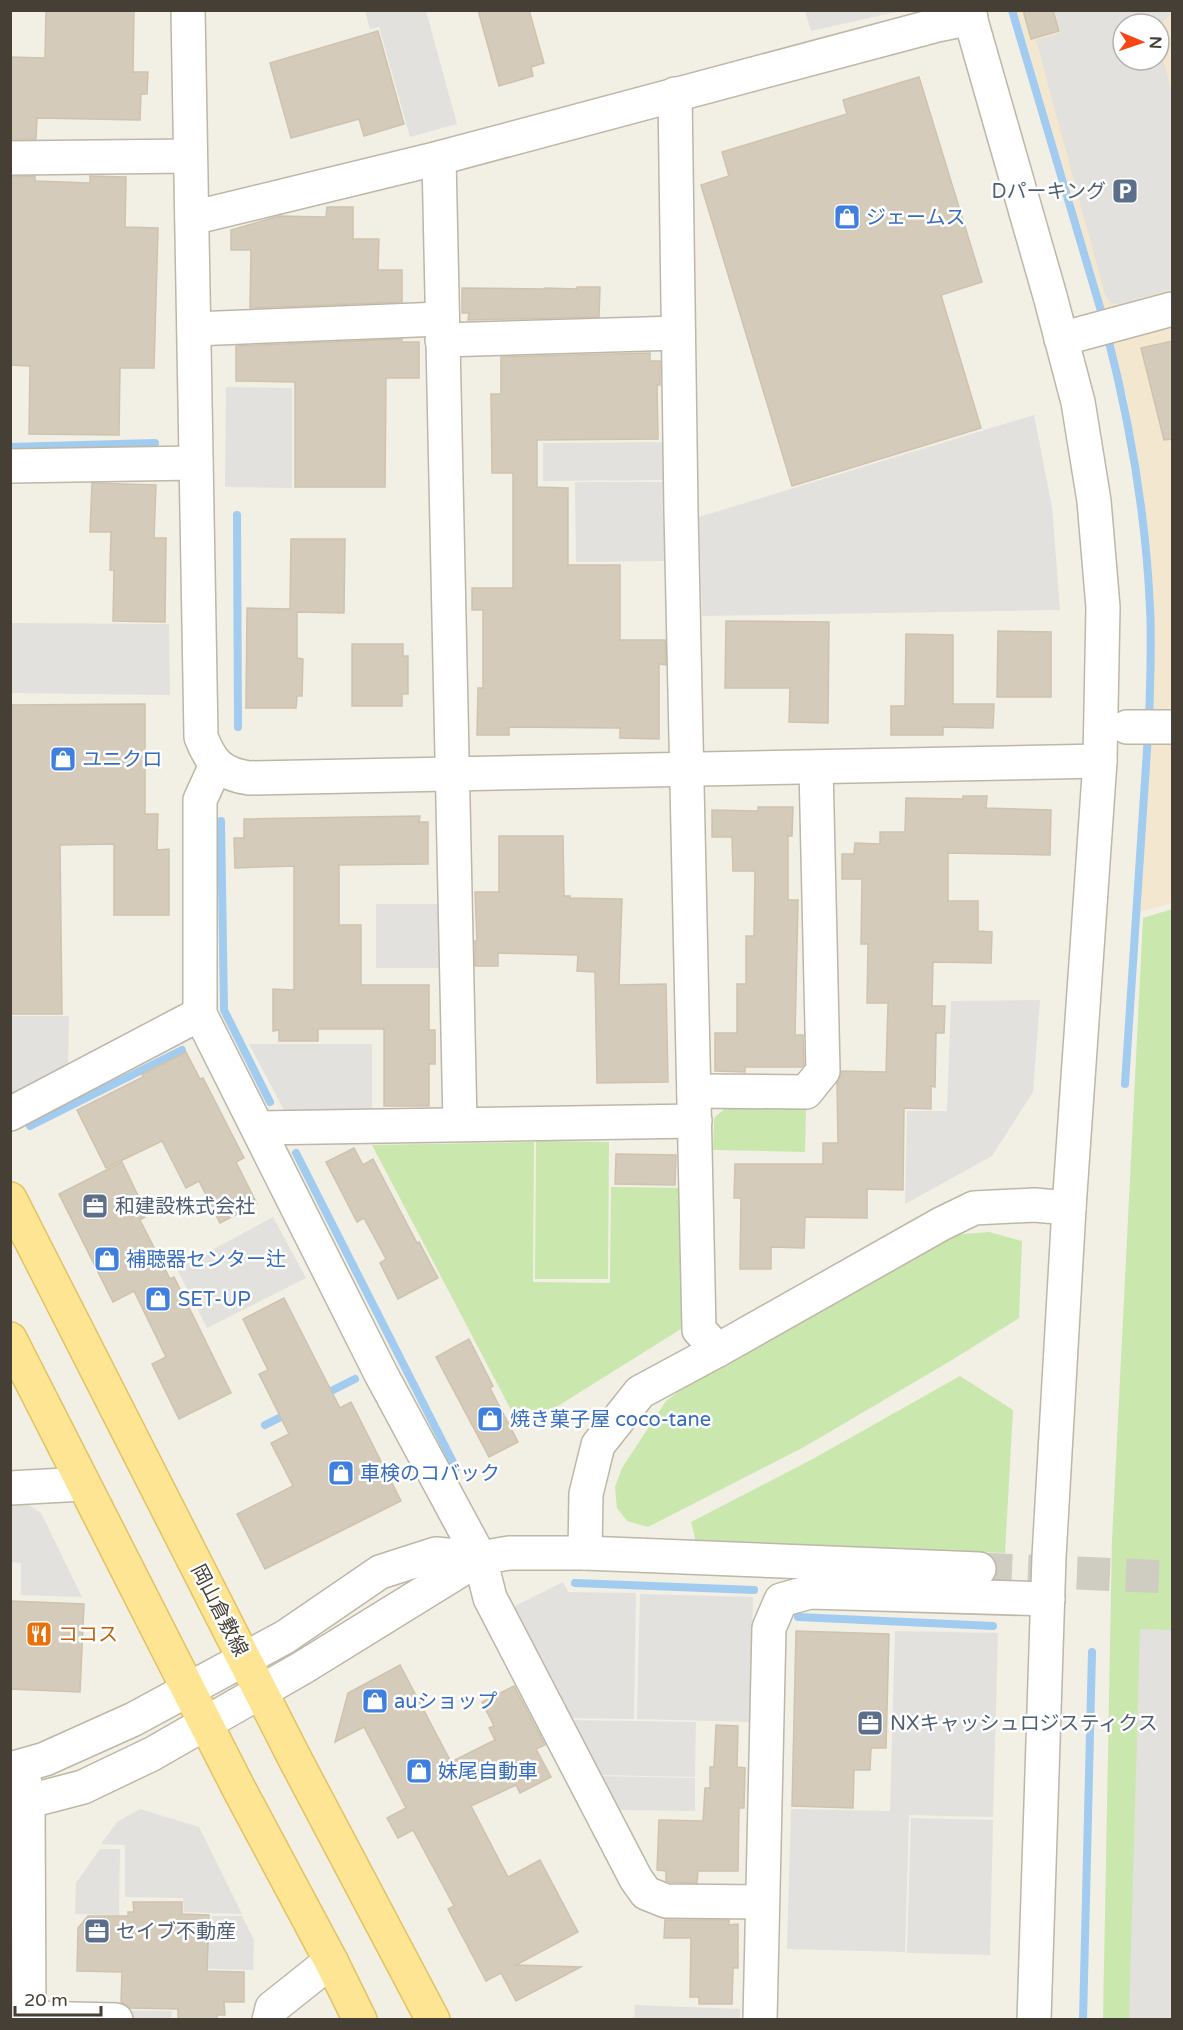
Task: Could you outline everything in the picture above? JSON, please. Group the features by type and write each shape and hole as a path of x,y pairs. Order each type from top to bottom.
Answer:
{"main road":[{"name":"岡山倉敷線","path":"10,1199 295,1759 433,2019"},
{"path":"10,1339 239,1789 360,2019"}],"street":[{"path":"188,10 201,737 207,753 216,765 232,775 249,778 452,772 688,770 1100,761"},
{"path":"192,218 439,158 970,14 1078,402 1094,501 1103,607 1100,761 1069,1208 1048,1599 1034,2019"},
{"path":"675,94 699,1330 718,1350"},
{"path":"10,158 189,156"},
{"path":"439,158 460,1125"},
{"path":"1061,339 1173,309"},
{"path":"194,329 678,333"},
{"path":"10,466 196,464"},
{"path":"216,765 200,800 200,1014 376,1363 480,1558 490,1598 636,1879 646,1893 666,1901 761,1902"},
{"path":"258,1128 460,1125 694,1106 806,1092 823,1071 816,767"},
{"path":"10,1114 200,1014"},
{"path":"585,1553 586,1494 598,1445 640,1392 940,1224 974,1208 1034,1205 1069,1208"},
{"path":"10,1488 83,1484"},
{"path":"116,2019 29,2019 16,1768 45,1759 134,1719 285,1636 380,1572 436,1554 480,1558 509,1553 585,1553 979,1569"},
{"path":"19,1804 83,1787 152,1754 261,1691 480,1558"},
{"path":"760,2019 769,1628 781,1600 810,1592 1048,1599"},
{"path":"269,2019 272,2008 331,1961"}],"shaded area":[{"path":"805,10 900,11 811,31"},
{"path":"365,11 426,11 457,124 410,137 379,27 370,29"},
{"path":"1017,11 1172,11 1172,903 1139,912 1150,749 1154,616 1143,493 1127,399 1099,289"},
{"name":"Dパーキング","path":"1055,11 1172,11 1171,14 1171,12 1111,12 1111,72 1166,72 1172,93 1172,289 1120,304 1111,303 1105,295 1036,40 1061,33"},
{"path":"226,387 292,388 292,488 225,487"},
{"path":"1034,415 1052,507 1060,610 702,616 699,517"},
{"path":"664,442 664,480 543,481 543,443"},
{"path":"575,482 664,482 665,561 576,562"},
{"path":"11,623 169,624 170,695 11,693"},
{"path":"376,904 439,904 440,968 376,968"},
{"path":"1040,1000 1033,1092 992,1156 905,1204 907,1111 947,1111 951,1001"},
{"path":"11,1016 69,1016 68,1065 11,1093"},
{"path":"249,1044 372,1044 372,1113 285,1112"},
{"path":"273,1217 306,1278 207,1328 177,1269"},
{"path":"11,1501 23,1501 41,1513 82,1597 21,1595 21,1563 11,1562"},
{"path":"563,1582 568,1592 636,1593 634,1719 567,1718 511,1608"},
{"path":"640,1594 753,1597 750,1722 637,1719"},
{"path":"1140,1629 1172,1630 1172,2019 1129,2019"},
{"path":"895,1631 998,1633 993,1817 909,1815 905,1952 787,1949 791,1809 890,1811"},
{"path":"570,1720 696,1722 695,1777 596,1775"},
{"path":"597,1776 695,1778 695,1811 613,1810"},
{"path":"140,1809 199,1827 242,1914 184,1912 183,1898 125,1897 125,1845 101,1844 117,1822"},
{"path":"911,1818 993,1820 990,1955 907,1953"},
{"path":"100,1849 120,1849 119,1915 75,1914 76,1883"},
{"path":"212,1916 242,1916 254,1940 253,1970 184,1968 184,1935 211,1936"},
{"path":"635,2005 740,2009 740,2019 634,2019"},
{"path":"78,2010 172,2011 171,2019 78,2020"}],"green space":[{"path":"1172,909 1172,2019 1103,2020 1112,1540 1143,918"},
{"path":"728,1106 806,1107 805,1152 713,1150 714,1118"},
{"path":"536,1141 609,1142 608,1279 535,1279"},
{"path":"534,1142 533,1282 610,1283 611,1187 682,1188 681,1329 521,1429 372,1145"},
{"path":"989,1232 1022,1241 1019,1318 804,1447 648,1527 627,1521 617,1508 615,1487 622,1468 666,1401 722,1359 952,1235"},
{"path":"960,1376 1013,1410 1005,1553 696,1542 691,1522 811,1460"}],"building":[{"path":"46,10 134,10 133,72 148,72 147,94 141,94 140,120 37,118 36,139 10,139 10,57 45,58"},
{"path":"478,10 529,10 544,63 531,67 533,76 499,86"},
{"path":"1023,10 1053,10 1059,31 1031,39"},
{"path":"378,31 404,124 364,136 359,119 291,138 270,63"},
{"path":"919,77 982,282 941,295 981,428 792,486 701,185 729,176 722,152 847,114 843,100"},
{"path":"35,176 35,181 90,183 90,176 126,177 125,227 158,228 154,368 120,368 119,435 29,434 30,366 10,365 10,177"},
{"path":"327,207 353,207 353,239 379,239 378,270 402,270 402,302 250,308 251,250 231,250 231,230 279,216 326,217"},
{"path":"577,287 600,287 599,317 468,320 469,313 462,313 462,288 577,289"},
{"path":"402,339 402,342 419,342 419,378 386,378 385,487 295,487 295,382 236,381 236,346"},
{"path":"1173,341 1173,439 1164,440 1141,348"},
{"path":"650,353 650,361 660,361 660,385 657,385 658,439 537,440 537,487 568,488 568,565 620,565 620,640 665,640 666,665 659,664 659,739 620,738 620,728 509,727 509,735 477,735 478,688 483,688 483,610 472,610 472,588 513,588 513,473 492,473 491,394 501,394 501,357"},
{"path":"92,483 156,485 154,538 166,538 165,622 113,621 114,570 110,570 111,532 90,532"},
{"path":"291,539 345,539 344,613 297,612 297,658 303,659 302,696 297,696 296,708 246,708 247,608 290,609"},
{"path":"726,621 829,622 828,723 789,722 790,688 725,688"},
{"path":"998,631 1051,632 1051,697 997,697"},
{"path":"906,634 953,635 953,704 994,704 993,728 943,727 943,735 891,735 891,706 905,706"},
{"path":"352,644 403,644 403,656 408,656 408,694 402,694 402,706 352,706"},
{"path":"145,704 145,814 158,814 157,850 169,849 169,915 114,915 114,844 60,845 62,1014 10,1014 10,705"},
{"path":"963,796 987,796 986,808 1051,810 1050,855 948,853 948,901 978,901 978,931 992,932 991,963 933,962 932,1006 945,1006 944,1033 936,1033 935,1087 931,1086 931,1109 904,1108 903,1190 867,1189 867,1218 805,1217 804,1248 771,1247 771,1269 740,1269 741,1198 734,1198 735,1164 823,1164 823,1143 838,1143 837,1083 842,1071 886,1072 888,1003 867,1003 868,944 861,944 862,879 842,879 842,854 854,854 855,843 880,844 880,832 905,832 906,798 963,799"},
{"path":"758,807 793,807 792,836 788,836 788,900 798,900 795,1035 803,1035 804,1065 802,1067 745,1067 745,1072 715,1071 715,1033 737,1033 737,984 746,984 746,936 754,936 755,871 733,871 732,837 712,837 712,810 758,811"},
{"path":"420,816 419,822 428,822 428,864 339,865 339,925 361,925 361,985 429,985 429,1030 435,1030 435,1064 429,1064 429,1106 384,1106 384,1029 318,1029 318,1041 279,1041 279,1030 273,1031 273,989 294,990 294,866 235,868 234,838 244,838 244,819"},
{"path":"499,836 563,836 564,896 622,899 619,985 666,984 668,1082 597,1083 595,972 577,971 578,955 498,953 498,966 475,966 475,941 477,941 475,892 499,892"},
{"path":"186,1052 200,1079 203,1078 244,1158 236,1162 257,1204 220,1223 199,1181 186,1188 162,1141 106,1168 77,1110 143,1077 142,1074"},
{"path":"354,1148 363,1165 373,1159 438,1278 398,1299 380,1263 386,1259 364,1218 357,1222 326,1162"},
{"path":"616,1154 676,1155 675,1185 615,1184"},
{"path":"122,1162 145,1210 142,1211 145,1217 140,1220 170,1279 174,1277 231,1393 179,1419 152,1364 166,1357 134,1291 113,1302 59,1194"},
{"path":"284,1298 340,1408 351,1402 401,1501 265,1569 237,1514 293,1486 271,1443 289,1434 259,1374 268,1370 243,1319"},
{"path":"469,1339 493,1386 490,1388 518,1442 489,1457 436,1357"},
{"path":"10,1601 84,1604 80,1692 10,1689"},
{"path":"796,1631 889,1634 886,1748 871,1748 870,1770 854,1770 853,1808 792,1806"},
{"path":"400,1665 451,1762 495,1740 489,1728 494,1726 482,1702 514,1686 545,1745 536,1749 551,1777 520,1793 516,1785 471,1806 508,1877 540,1860 578,1932 516,1965 581,1967 516,2001 501,1973 486,1981 448,1909 454,1906 413,1830 398,1838 387,1818 406,1808 364,1727 335,1742 348,1693"},
{"path":"716,1725 738,1726 737,1767 745,1768 744,1808 739,1808 738,1871 698,1871 697,1883 666,1881 666,1871 657,1870 659,1820 703,1821 705,1788 710,1788 710,1767 714,1767"},
{"path":"133,1902 182,1902 182,1914 209,1915 207,1971 244,1972 244,2002 224,2002 225,2015 217,2015 217,2019 178,2019 178,2009 129,2008 121,2002 122,1972 77,1971 78,1928 88,1916 128,1916 128,1912 134,1912"},
{"path":"665,1920 729,1920 729,1925 738,1924 738,1968 733,1968 732,2004 699,2004 699,1997 690,1997 691,1938 664,1938"}],"waterway":[{"path":"1012,10 1104,321"},
{"path":"1107,334 1130,436 1145,539 1151,622 1149,722"},
{"path":"10,447 155,443"},
{"path":"237,515 238,727"},
{"path":"1125,1084 1148,735"},
{"path":"221,821 224,1010 270,1102"},
{"path":"30,1126 182,1050"},
{"path":"296,1153 456,1468"},
{"path":"323,1395 355,1379"},
{"path":"265,1425 291,1412"},
{"path":"575,1583 754,1590"},
{"path":"798,1617 993,1626"},
{"path":"1083,2020 1092,1652"}],"tunnel":[{"path":"979,1569 1172,1577"}],"place":[{"name":"Dパーキング","path":"1125,191"},
{"name":"ジェームス","path":"847,217"},
{"name":"ユニクロ","path":"63,759"},
{"name":"和建設株式会社","path":"95,1206"},
{"name":"補聴器センター辻","path":"107,1259"},
{"name":"SET-UP","path":"158,1299"},
{"name":"焼き菓子屋 coco-tane","path":"490,1419"},
{"name":"車検のコバック","path":"341,1473"},
{"name":"ココス","path":"39,1634"},
{"name":"auショップ","path":"375,1701"},
{"name":"NXキャッシュロジスティクス","path":"870,1723"},
{"name":"妹尾自動車","path":"419,1771"},
{"name":"セイブ不動産","path":"97,1931"}]}
